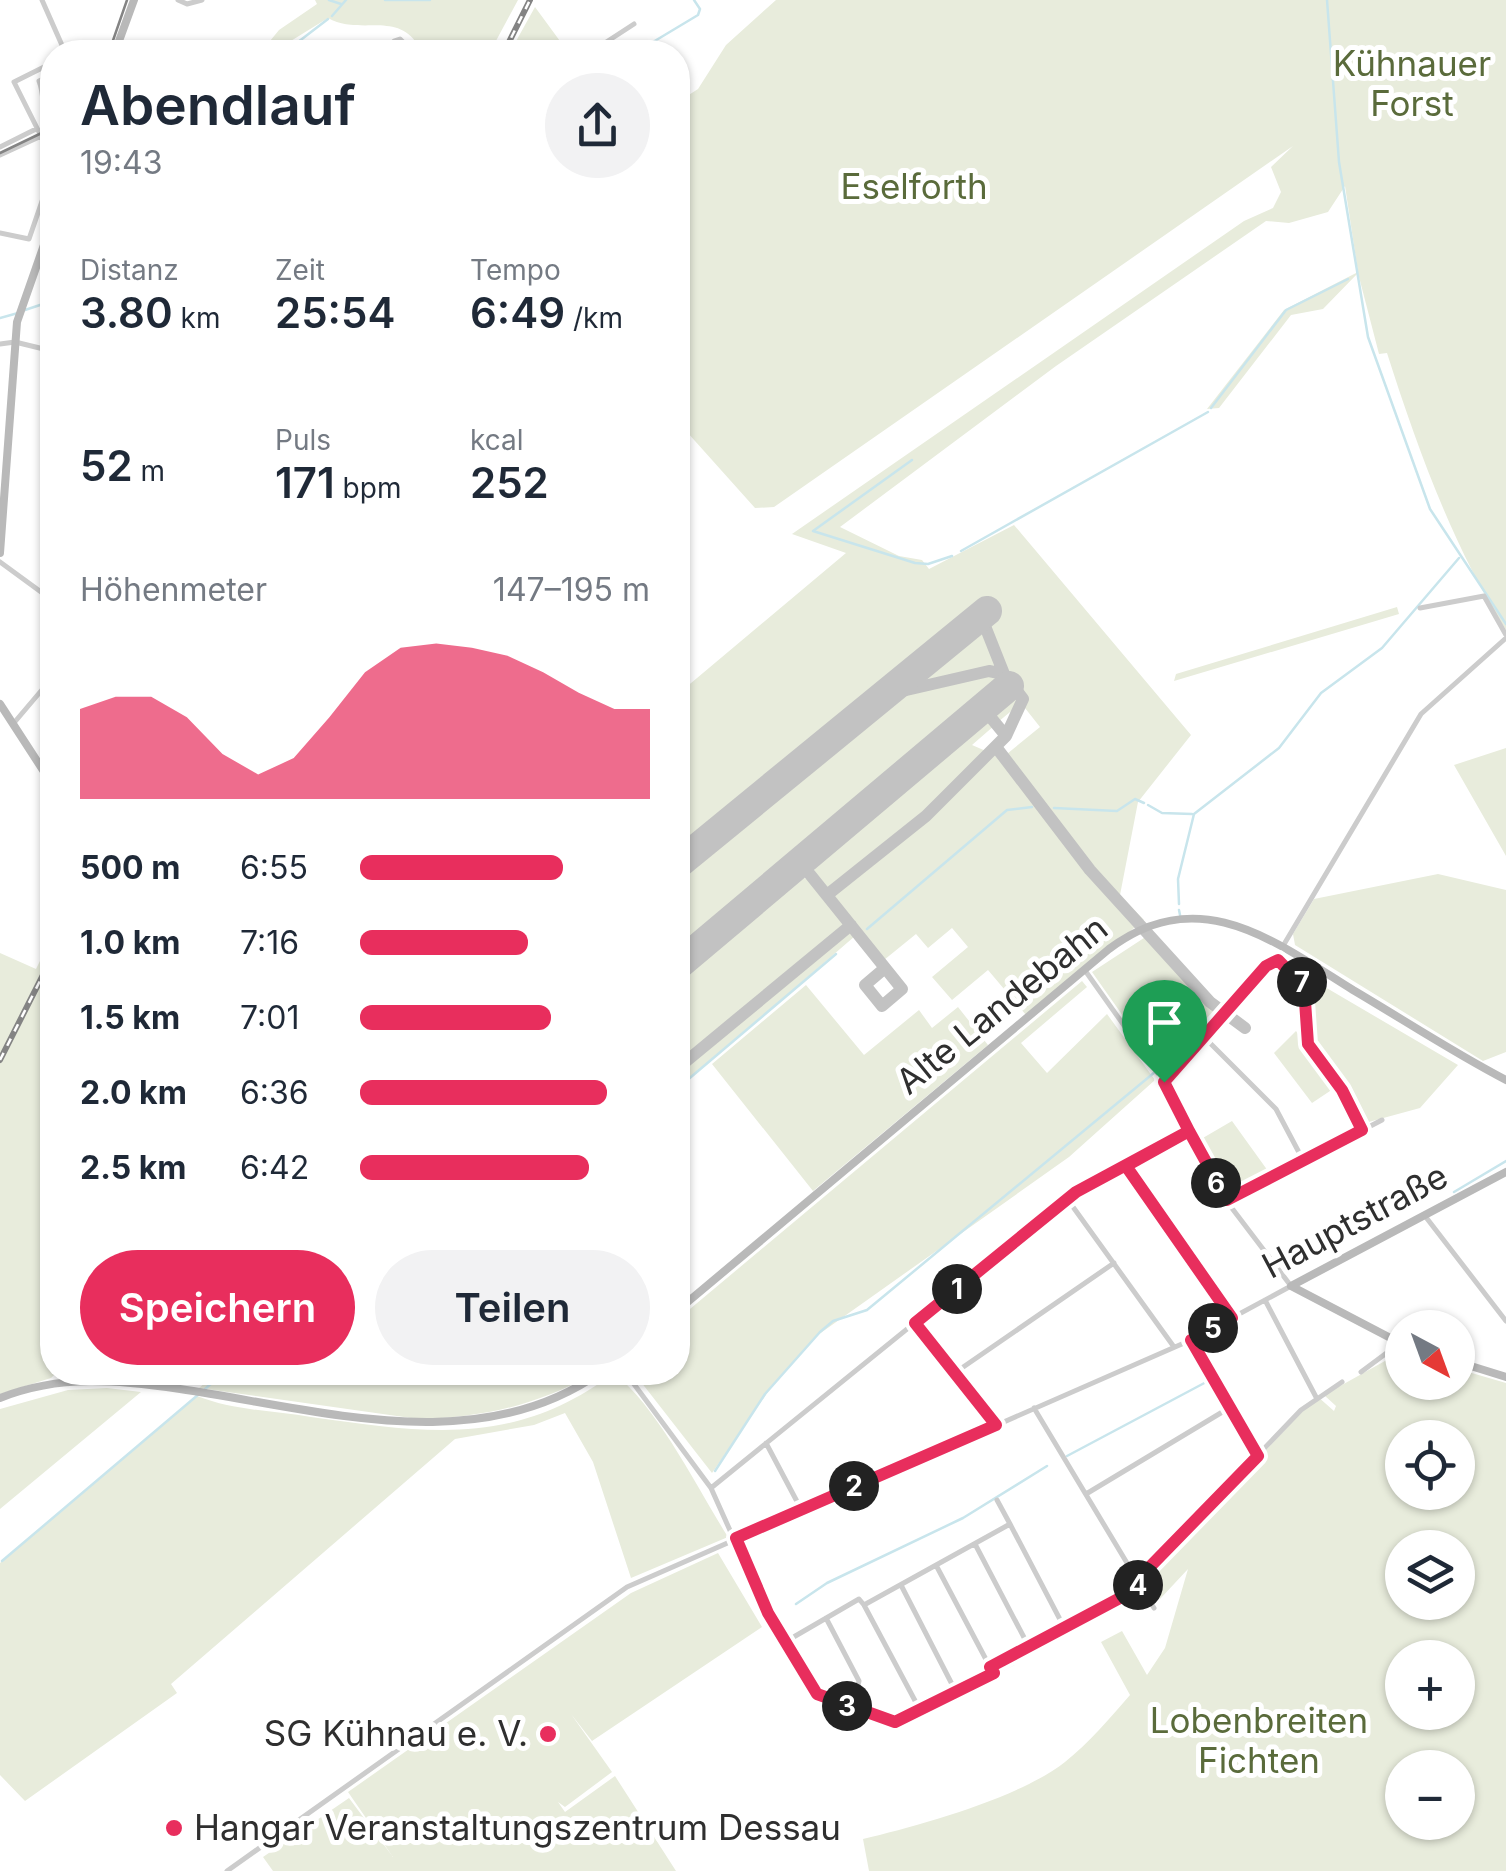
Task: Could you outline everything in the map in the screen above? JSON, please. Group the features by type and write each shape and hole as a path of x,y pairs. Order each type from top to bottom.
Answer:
{"main road":[{"path":"119,40 134,0"},
{"path":"0,552 20,312 40,256"},
{"path":"0,704 40,766"},
{"name":"Alte Landebahn","path":"690,1300 1084,970 1131,934 1178,920 1231,923 1282,946 1506,1080"},
{"name":"Hauptstraße","path":"1291,1286 1497,1181 1506,1172"},
{"path":"1291,1286 1385,1336"},
{"path":"1475,1367 1506,1377"},
{"path":"0,1398 40,1384"},
{"path":"156,1385 400,1420 454,1423 528,1410 576,1385"}],"street":[{"path":"42,0 60,40"},
{"path":"178,0 187,4 202,0"},
{"path":"610,40 634,24"},
{"path":"39,132 14,82 40,70"},
{"path":"0,147 39,132"},
{"path":"0,156 39,132"},
{"path":"0,234 29,239 40,207"},
{"path":"0,344 16,342 40,349"},
{"path":"0,562 40,591"},
{"path":"1282,946 1421,714 1506,636 1484,596 1420,608"},
{"path":"7,717 40,688"},
{"path":"1160,1076 1205,1038 1275,960 1304,987 1308,1044 1342,1090 1362,1130"},
{"path":"1084,970 1160,1076 1227,1200 1291,1286"},
{"path":"1205,1038 1266,1097 1303,1160"},
{"path":"1227,1200 1382,1120"},
{"path":"711,1488 1068,1200 1189,1131"},
{"path":"1126,1166 1232,1318"},
{"path":"1068,1200 1174,1347"},
{"path":"1424,1216 1506,1321"},
{"path":"956,1372 1114,1264"},
{"name":"Hauptstraße","path":"227,1871 627,1587 1191,1340 1291,1286"},
{"path":"1265,1300 1316,1397"},
{"path":"915,1323 996,1425"},
{"path":"1191,1340 1258,1456"},
{"path":"1361,1372 1385,1355"},
{"path":"635,1385 711,1488 758,1593 817,1694 893,1722 956,1692 1010,1656 1065,1629 1138,1583 1316,1397 1342,1382"},
{"path":"1034,1408 1154,1608"},
{"path":"1085,1494 1229,1408"},
{"path":"766,1443 801,1510"},
{"path":"997,1500 1065,1629"},
{"path":"864,1605 902,1588 1010,1524"},
{"path":"975,1544 1028,1647"},
{"path":"937,1567 992,1670"},
{"path":"902,1588 956,1692"},
{"path":"785,1642 860,1599 920,1710"},
{"path":"826,1618 859,1681 852,1708"}],"green space":[{"path":"315,0 518,0 496,40 414,40 396,28 350,25 328,18 292,40 271,40 317,4"},
{"path":"776,0 1506,0 1506,630 1469,565 1438,496 1387,353 1379,354 1358,273 1323,309 1291,315 1219,408 1207,409 1284,310 1358,272 1345,186 1328,212 1289,223 1266,221 1056,366 840,527 899,556 922,560 929,569 1014,525 1191,735 1138,802 1120,895 1144,920 1026,1015 988,970 952,1000 932,977 968,947 952,928 928,948 916,934 884,960 814,874 815,860 985,718 995,725 972,745 1002,758 1040,727 1021,703 998,722 993,716 1015,693 1004,680 690,944 690,684 846,553 792,534 1244,221 1273,208 1281,192 1271,167 1293,146 774,507 755,508 690,435 690,94 698,89 726,45"},
{"path":"535,7 559,40 517,40"},
{"path":"1397,607 1399,614 1174,681 1176,674"},
{"path":"1506,748 1506,856 1454,765"},
{"path":"1438,874 1506,890 1506,1052 1483,1061 1295,945 1293,934 1314,899"},
{"path":"795,876 808,879 855,936 690,1079 690,965"},
{"path":"1147,936 1221,1015 1166,1077 1092,972"},
{"path":"0,953 36,969 40,961 40,1381 0,1394"},
{"path":"1313,980 1458,1065 1420,1108 1365,1123 1311,1035 1305,997"},
{"path":"1082,981 1087,987 1021,1043 1047,1073 1107,1014 1155,1080 1069,1157 815,1337 774,1383 712,1473 643,1385 690,1385 690,1309"},
{"path":"806,985 864,1055 919,1010 932,1028 958,1007 988,1045 813,1191 712,1064"},
{"path":"1296,1031 1336,1087 1312,1103 1274,1053"},
{"path":"1232,1121 1268,1171 1224,1195 1196,1142"},
{"name":"Lobenbreiten Fichten","path":"1385,1361 1385,1400 1475,1400 1475,1374 1506,1383 1506,1871 869,1871 863,1839 996,1798 1045,1775 1082,1747 1130,1695 1101,1642 1122,1631 1147,1675 1165,1648 1188,1569 1160,1599 1144,1579 1317,1396 1334,1411 1336,1406 1324,1395"},
{"path":"571,1385 509,1408 418,1419 199,1388"},
{"path":"596,1385 631,1388 662,1428 728,1537 631,1578 593,1462 565,1413 534,1425 455,1439 171,1684 177,1693 25,1801 0,1775 0,1563 197,1396 239,1407 431,1430 504,1424 540,1414"},
{"path":"107,1388 141,1392 0,1509 0,1409 68,1390"},
{"path":"718,1553 762,1627 592,1741 571,1714 612,1772 565,1807 558,1802 565,1812 615,1776 676,1871 273,1871 263,1857 349,1798 393,1857 348,1792 631,1593"}],"waterway":[{"path":"329,0 341,4"},
{"path":"332,16 346,0"},
{"path":"385,0 430,0"},
{"path":"656,40 698,15 700,9 694,0"},
{"path":"1327,0 1339,162 1368,337 1430,509 1506,624"},
{"path":"301,40 328,19"},
{"path":"1211,408 1286,310 1348,279"},
{"path":"25,310 40,305"},
{"path":"0,318 18,313"},
{"path":"961,551 1208,412"},
{"path":"912,460 813,531 915,563 928,564 952,556"},
{"path":"1179,904 1178,879 1194,814 1279,748 1321,693 1382,648 1459,558"},
{"path":"1054,808 1117,811 1135,799 1144,803"},
{"path":"1148,805 1162,813 1192,814"},
{"path":"867,929 1007,810 1032,807"},
{"path":"1179,910 1180,915"},
{"path":"690,1078 836,954"},
{"path":"715,1471 765,1394 820,1332 833,1321 867,1310 1190,1043"},
{"path":"1454,1192 1506,1161"},
{"path":"1067,1456 1210,1380"},
{"path":"205,1389 209,1385"},
{"path":"2,1561 199,1394"},
{"path":"796,1604 827,1583 963,1518 1047,1466"}],"taxiway":[{"path":"981,616 1004,674"},
{"path":"889,694 989,671 1004,674 1023,699 1006,736"},
{"path":"827,895 926,816 1006,736 983,708"},
{"path":"996,747 1090,870 1210,1002 1245,1028"},
{"path":"800,862 902,989 882,1006 865,985 885,968"},
{"path":"690,1058 851,925"}],"runway":[{"path":"690,854 987,611"},
{"path":"690,955 1009,686"}],"tram line":[{"path":"113,40 127,0"},
{"path":"0,153 40,134"}],"railway":[{"path":"510,40 530,0"},
{"path":"0,1060 40,981"}],"place":[{"name":"SG Kühnau e. V.","path":"548,1734"},
{"name":"Hangar Veranstaltungszentrum Dessau","path":"174,1828"}],"route":[{"path":"1164,1082 1189,1131 1076,1192 915,1323 996,1425 736,1538 768,1613 821,1697 895,1722 994,1673 990,1667 1135,1590 1140,1577 1258,1456 1191,1340 1232,1318 1170,1235 1126,1166 1189,1131 1227,1200 1362,1130 1358,1114 1308,1044 1304,1032 1304,987 1300,978 1278,960 1266,966 1164,1082"}],"park label":[{"name":"Kühnauer Forst","path":"1412,84"},
{"name":"Eselforth","path":"914,187"}]}
